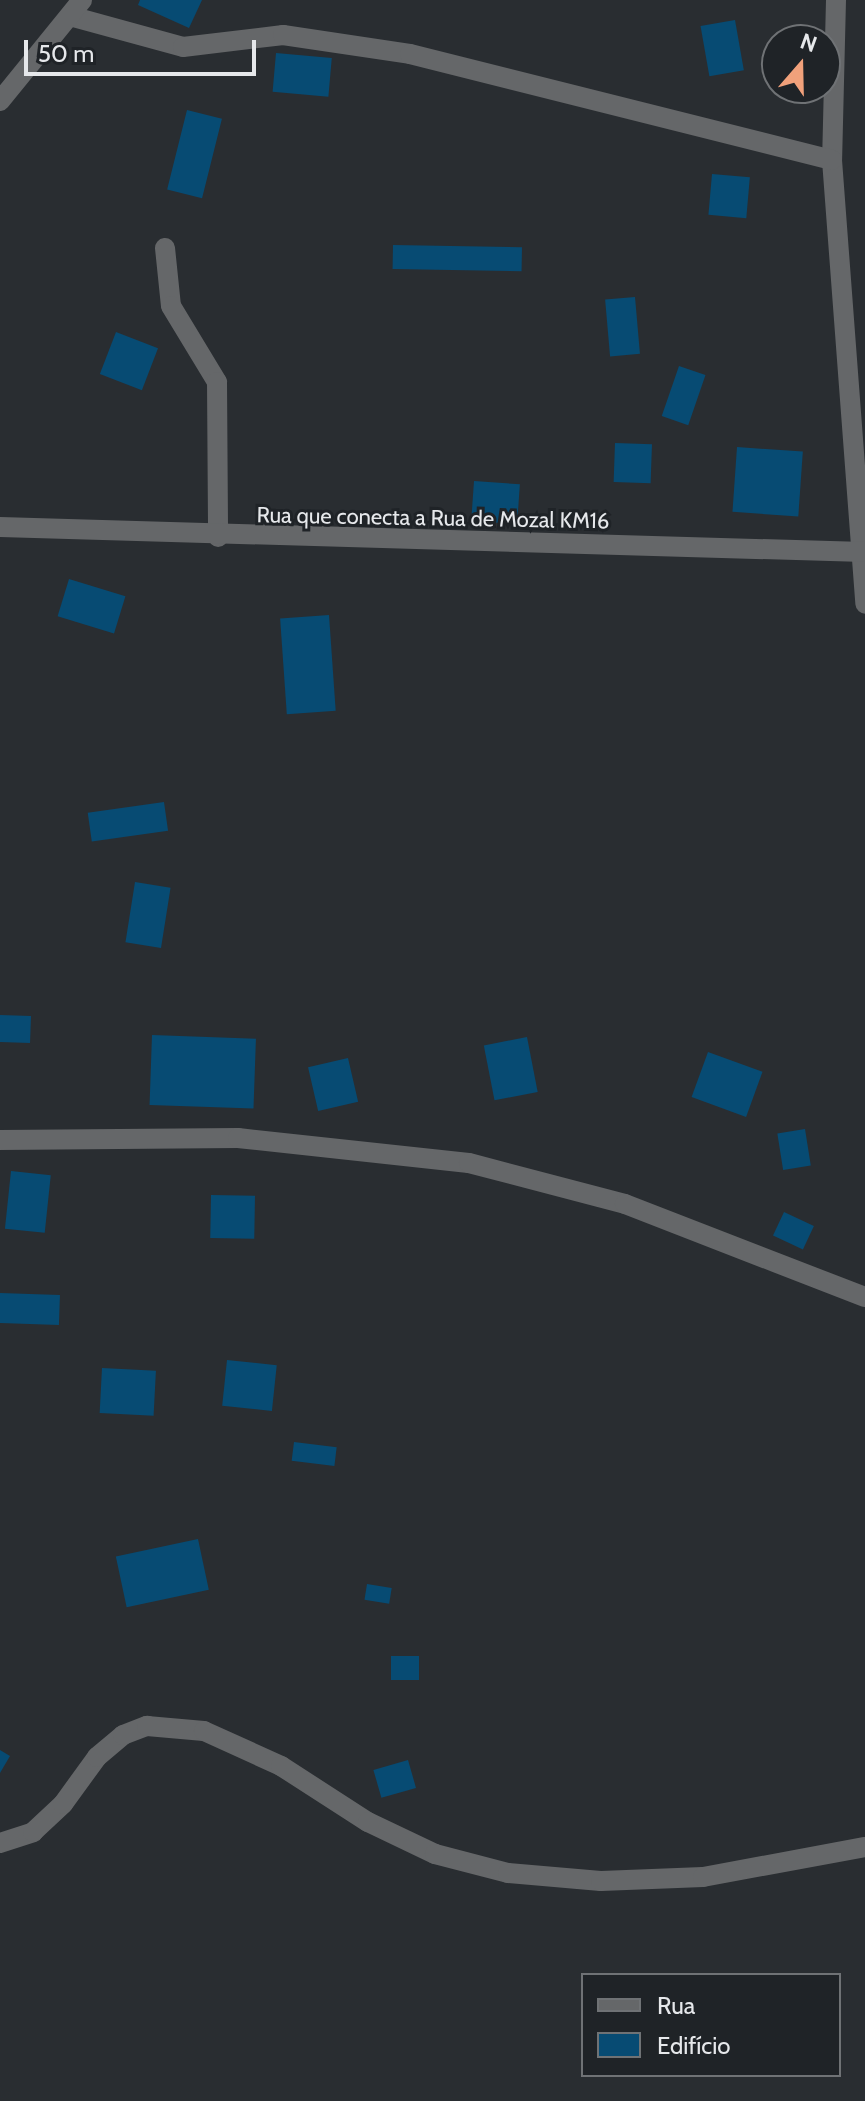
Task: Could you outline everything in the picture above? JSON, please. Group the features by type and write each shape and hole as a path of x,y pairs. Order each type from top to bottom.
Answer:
{"street":[{"path":"836,0 832,160 865,552 865,604"},
{"path":"0,101 76,8 183,47 283,35 410,54 832,160"},
{"path":"165,248 171,306 217,382 218,537"},
{"name":"Rua que conecta a Rua de Mozal KM16","path":"0,527 218,537 865,552"},
{"path":"0,1140 238,1138 469,1163 625,1204 865,1297"},
{"path":"0,1843 33,1832 63,1804 97,1757 123,1735 147,1726 204,1731 281,1766 368,1822 435,1854 508,1873 601,1881 703,1877 865,1847"}],"building":[{"path":"140,0 202,0 189,28 138,5"},
{"path":"735,20 744,70 709,76 701,26"},
{"path":"276,53 332,58 328,97 273,92"},
{"path":"187,110 222,119 202,198 167,190"},
{"path":"712,174 750,177 746,218 708,215"},
{"path":"393,245 522,247 522,271 393,269"},
{"path":"635,297 640,354 610,356 605,300"},
{"path":"116,332 158,348 142,390 100,374"},
{"path":"679,366 705,375 688,425 662,416"},
{"path":"615,443 652,444 651,483 614,482"},
{"path":"737,447 803,452 798,516 732,512"},
{"path":"474,481 520,484 517,524 471,521"},
{"path":"69,579 125,596 114,634 58,616"},
{"path":"329,615 336,711 287,714 280,618"},
{"path":"164,802 168,831 92,841 88,813"},
{"path":"135,882 171,888 161,948 125,942"},
{"path":"0,1015 31,1016 30,1043 0,1042"},
{"path":"152,1035 256,1039 253,1109 150,1105"},
{"path":"527,1037 538,1092 494,1100 484,1045"},
{"path":"708,1052 763,1072 746,1117 692,1097"},
{"path":"348,1058 358,1102 318,1111 308,1067"},
{"path":"805,1129 811,1166 783,1170 777,1133"},
{"path":"11,1171 51,1175 45,1233 5,1229"},
{"path":"211,1195 255,1196 254,1239 210,1238"},
{"path":"784,1212 814,1226 803,1250 773,1236"},
{"path":"0,1293 60,1295 59,1325 0,1323"},
{"path":"227,1360 277,1365 272,1411 222,1406"},
{"path":"102,1368 156,1371 154,1416 100,1413"},
{"path":"294,1442 337,1447 334,1466 292,1461"},
{"path":"198,1539 209,1590 127,1607 116,1556"},
{"path":"367,1584 392,1588 389,1604 364,1600"},
{"path":"391,1656 419,1656 419,1680 391,1680"},
{"path":"0,1750 10,1756 0,1773"},
{"path":"408,1760 416,1788 381,1798 373,1770"}]}
